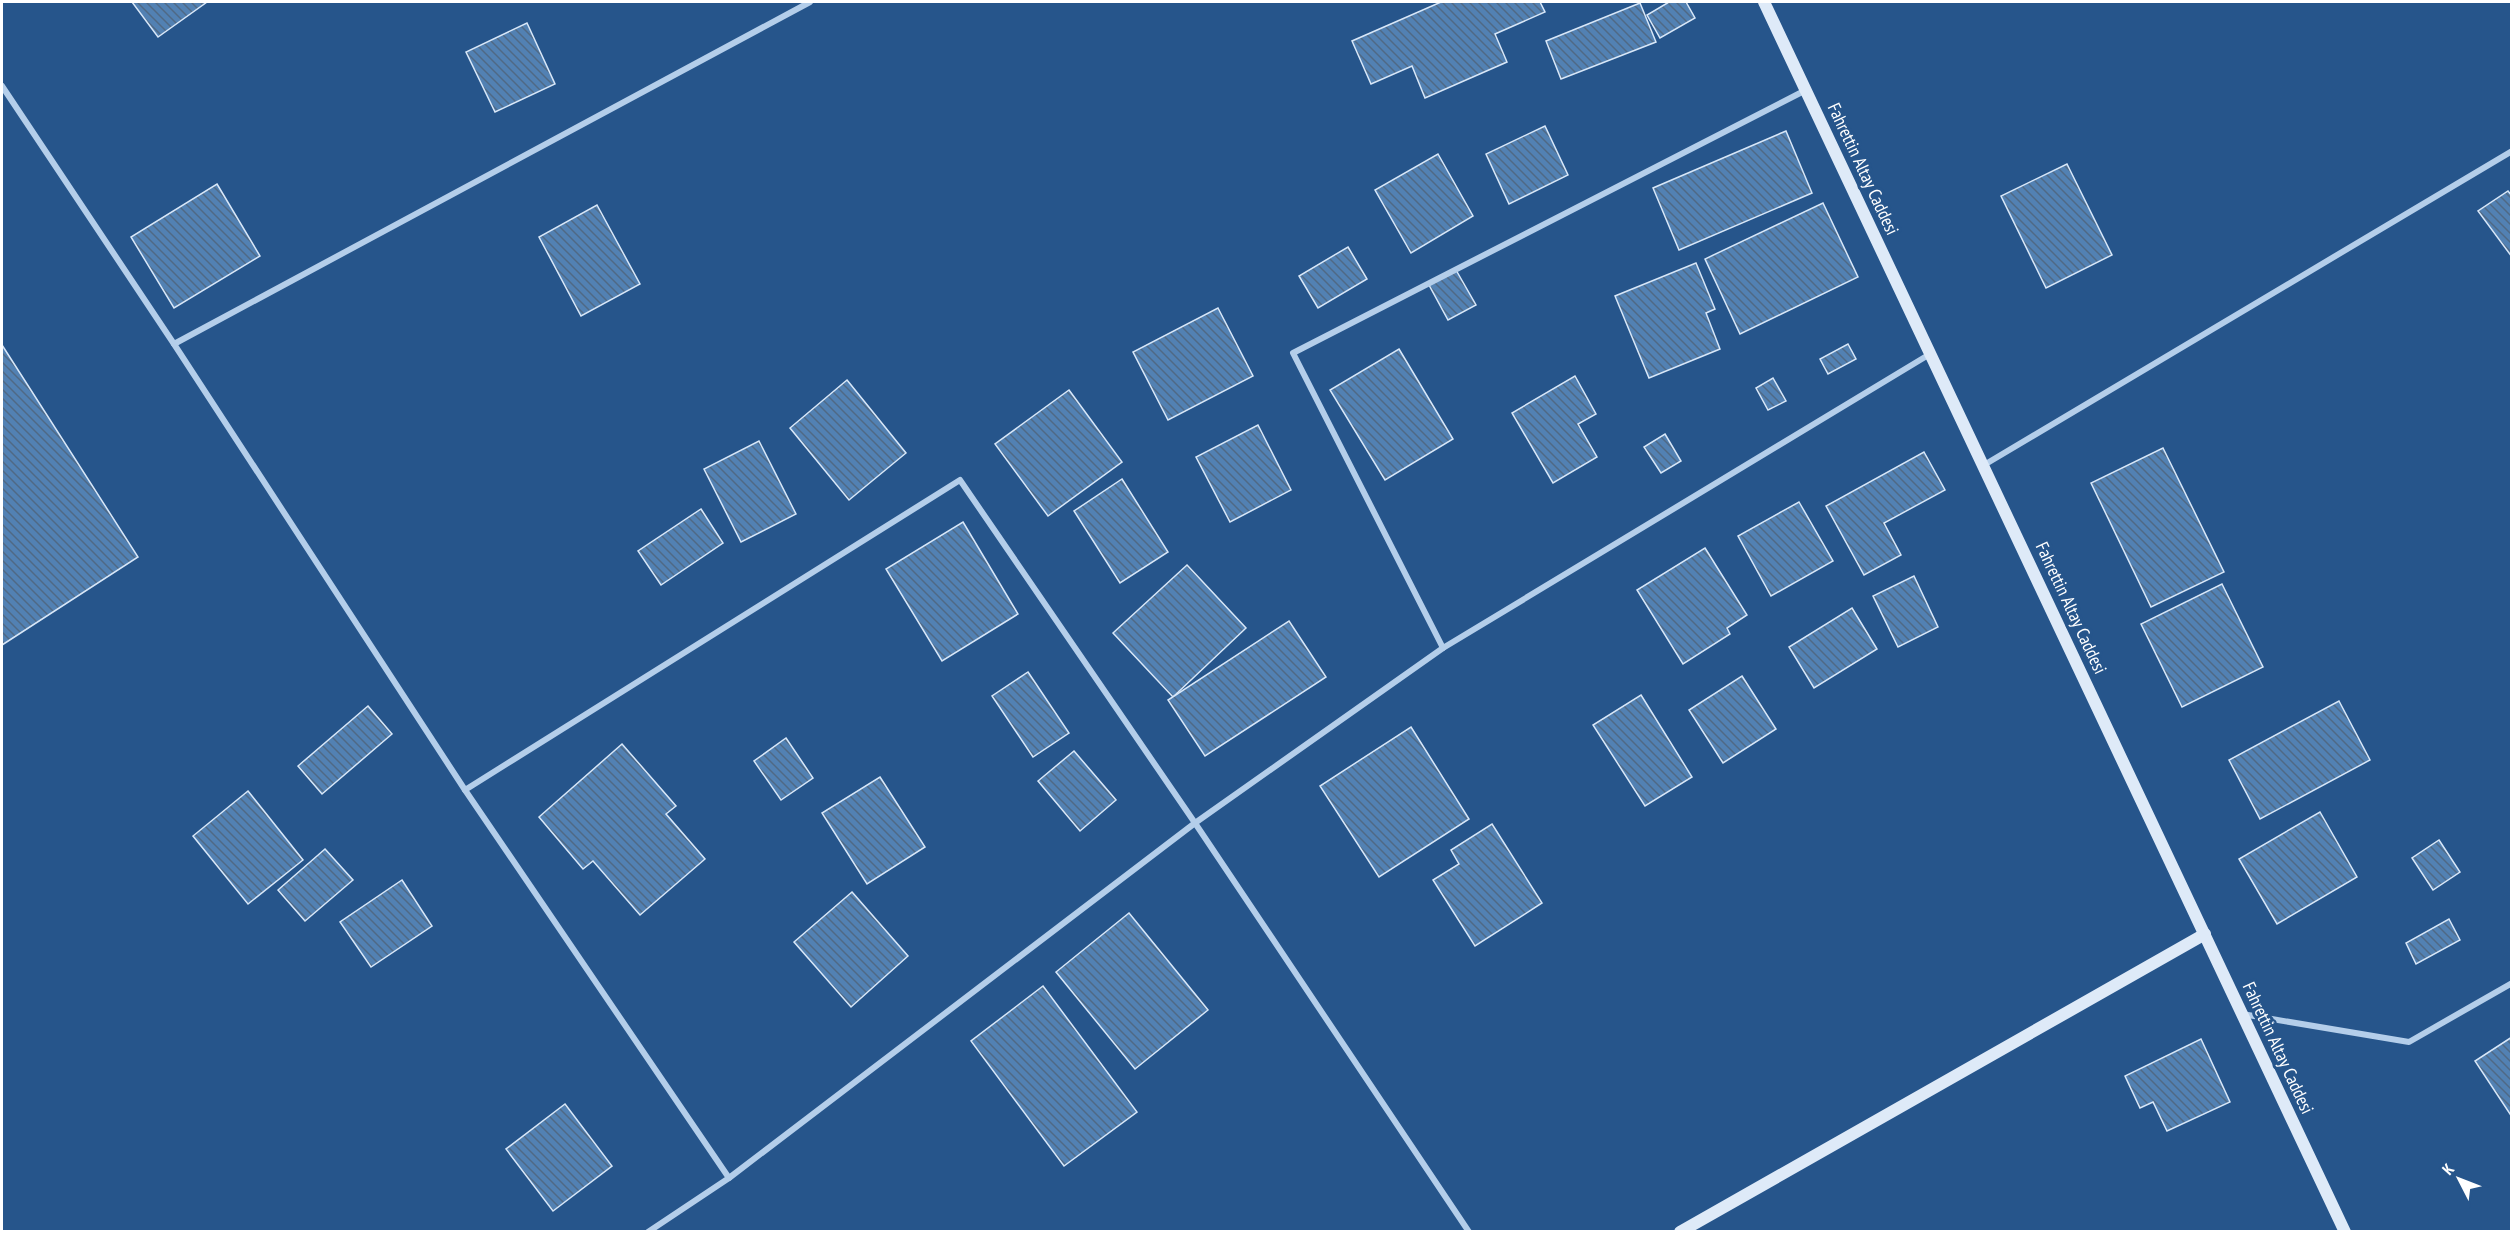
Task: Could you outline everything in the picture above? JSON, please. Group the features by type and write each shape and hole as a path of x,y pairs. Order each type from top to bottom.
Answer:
{"street":[{"path":"174,344 810,2"},
{"name":"Fahrettin Altay Caddesi","path":"1765,2 2345,1232"},
{"path":"2,86 465,789 729,1178"},
{"path":"1443,648 1293,353 1806,90"},
{"path":"1984,465 2511,151"},
{"path":"648,1232 729,1178 1195,823 1443,648 1931,354"},
{"path":"465,789 960,480 1195,823 1469,1232"},
{"path":"1680,1232 2205,934"},
{"path":"2242,1014 2409,1042 2511,983"}],"building":[{"path":"132,2 207,2 158,37"},
{"path":"1441,2 1540,2 1545,12 1495,34 1507,62 1425,98 1412,66 1371,84 1352,41"},
{"path":"1669,2 1686,2 1695,18 1660,38 1647,15"},
{"path":"1640,3 1656,42 1561,79 1546,41"},
{"path":"527,23 555,84 495,112 466,52"},
{"path":"1545,126 1568,175 1509,204 1486,154"},
{"path":"1786,131 1812,193 1679,250 1653,188"},
{"path":"1438,154 1473,216 1411,253 1375,190"},
{"path":"2067,164 2112,255 2046,288 2001,196"},
{"path":"217,184 260,256 174,308 131,237"},
{"path":"2508,191 2512,196 2512,257 2478,211"},
{"path":"1823,203 1858,277 1740,334 1705,259"},
{"path":"597,205 640,284 581,316 539,237"},
{"path":"1348,247 1367,279 1318,308 1299,276"},
{"path":"1696,263 1715,309 1706,313 1720,349 1649,378 1615,296"},
{"path":"1456,270 1476,305 1448,320 1429,285"},
{"path":"1218,308 1253,376 1168,420 1133,352"},
{"path":"1848,344 1856,359 1828,374 1820,359"},
{"path":"2,345 138,557 2,645"},
{"path":"1399,349 1453,439 1385,480 1330,390"},
{"path":"1575,376 1596,414 1578,424 1597,457 1553,483 1512,413"},
{"path":"1773,378 1786,401 1768,410 1756,388"},
{"path":"847,380 906,453 849,500 790,428"},
{"path":"1069,390 1122,462 1048,516 995,444"},
{"path":"1258,425 1291,490 1230,522 1196,457"},
{"path":"1665,434 1681,461 1661,473 1644,447"},
{"path":"759,441 796,514 741,542 704,469"},
{"path":"2163,448 2224,572 2151,607 2091,483"},
{"path":"1924,452 1945,490 1884,523 1901,555 1864,575 1826,506"},
{"path":"1122,479 1168,552 1120,583 1074,511"},
{"path":"1799,502 1833,561 1771,596 1738,536"},
{"path":"701,509 723,543 661,585 638,551"},
{"path":"963,522 1018,614 942,661 886,569"},
{"path":"1705,548 1747,615 1727,628 1730,634 1683,664 1637,590"},
{"path":"1187,565 1246,628 1173,697 1113,633"},
{"path":"1914,576 1938,627 1898,647 1873,596"},
{"path":"2222,584 2263,667 2182,707 2141,624"},
{"path":"1852,608 1877,649 1814,688 1789,647"},
{"path":"1289,621 1326,677 1205,756 1168,700"},
{"path":"1028,672 1069,733 1033,757 992,696"},
{"path":"1742,676 1776,729 1723,763 1689,710"},
{"path":"1641,695 1692,777 1645,806 1593,725"},
{"path":"2339,701 2370,760 2260,819 2229,760"},
{"path":"368,706 392,734 322,794 298,766"},
{"path":"1411,727 1469,819 1379,877 1320,786"},
{"path":"786,738 813,778 781,800 754,761"},
{"path":"622,744 676,806 666,814 705,859 640,915 593,861 583,869 539,817"},
{"path":"1074,751 1116,800 1080,831 1038,781"},
{"path":"880,777 925,847 867,884 822,813"},
{"path":"248,791 303,860 248,904 193,836"},
{"path":"2320,812 2357,877 2277,924 2239,859"},
{"path":"1492,824 1542,903 1475,946 1433,880 1459,864 1451,850"},
{"path":"2439,840 2460,872 2433,890 2412,858"},
{"path":"325,849 353,880 305,921 278,890"},
{"path":"402,880 432,926 371,967 340,922"},
{"path":"852,892 908,956 851,1007 794,942"},
{"path":"1129,913 1208,1010 1135,1069 1056,972"},
{"path":"2449,919 2460,940 2416,964 2406,943"},
{"path":"1043,986 1137,1112 1064,1166 971,1041"},
{"path":"2512,1037 2512,1117 2475,1061"},
{"path":"2201,1039 2230,1102 2167,1131 2153,1102 2140,1108 2125,1076"},
{"path":"565,1104 612,1166 553,1211 506,1149"}]}
